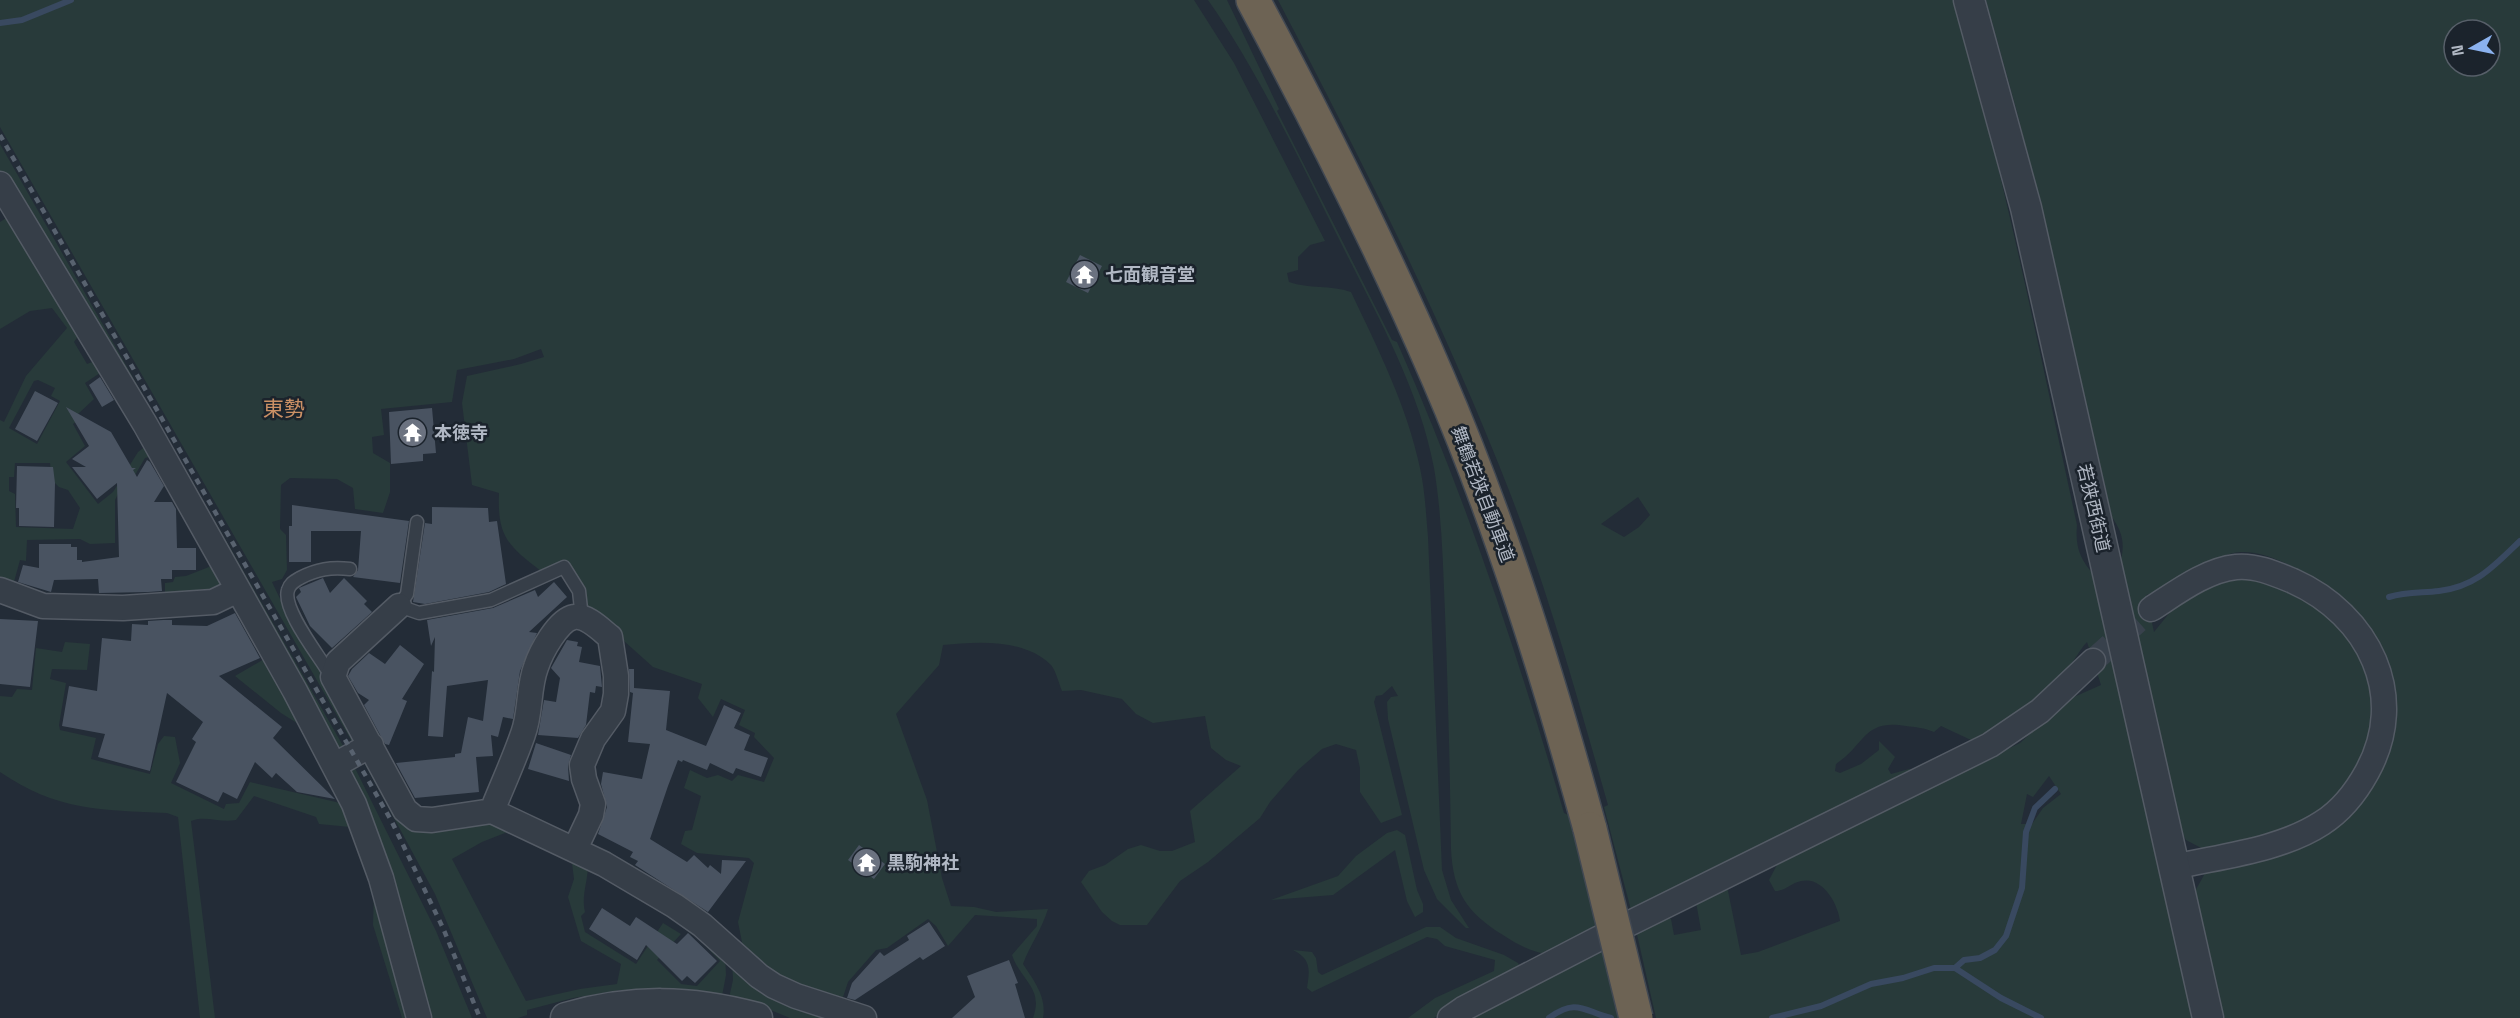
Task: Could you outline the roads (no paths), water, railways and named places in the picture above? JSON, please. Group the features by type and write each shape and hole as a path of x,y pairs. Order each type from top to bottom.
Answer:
{"highway":[{"name":"舞鶴若狭自動車道","path":"1252,0 1363,218 1451,410 1523,601 1546,672 1590,829 1636,1018"}],"street":[{"name":"若狭西街道","path":"1969,0 2025,208 2208,1018"},
{"path":"0,184 86,324 238,590 354,804 381,878 419,1018"},
{"path":"2151,609 2218,571 2238,567 2262,569 2286,578 2309,588 2335,606 2356,630 2372,652 2380,677 2384,708 2381,736 2373,761 2358,788 2325,822 2305,834 2283,842 2174,867"},
{"path":"0,590 43,606 123,608 213,602 238,590"},
{"path":"399,606 338,662 333,676 405,810 416,819 432,820 492,811 575,849 675,906 702,925 759,976 774,986 796,996 864,1018"},
{"path":"492,811 524,732 535,668 539,659 556,630 567,621 575,617 589,621 610,637 616,676 613,711 593,739 582,765 593,804 591,815 575,849"},
{"path":"1450,1018 1463,1009 1596,940 1990,745 2040,711 2093,661"},
{"path":"334,765 371,745"},
{"path":"566,1018 628,1005 659,1003 722,1009 757,1018"}],"lane":[{"path":"417,522 410,579 406,594 399,606 419,613 491,600 564,567 579,591 582,618"},
{"path":"333,676 289,607 288,588 292,582 310,572 324,569 350,569"}],"waterway":[{"path":"0,23 22,20 71,0"},
{"path":"2389,597 2452,589 2464,585 2484,574 2520,541"},
{"path":"1955,968 1964,960 1980,958 1995,950 2006,936 2022,888 2026,832 2035,808 2055,789"},
{"path":"1772,1018 1821,1006 1871,984 1903,978 1934,968 1955,968 2001,998 2041,1018"},
{"path":"1549,1018 1567,1008 1574,1007 1611,1018"}],"tunnel":[{"path":"2093,661 2151,609"}],"railway":[{"path":"0,135 392,822 443,928 480,1018"}],"place":[{"name":"七面観音堂","path":"1084,274"},
{"name":"本徳寺","path":"413,432"},
{"name":"黒駒神社","path":"866,862"}],"district":[{"name":"東勢","path":"284,408"}]}
